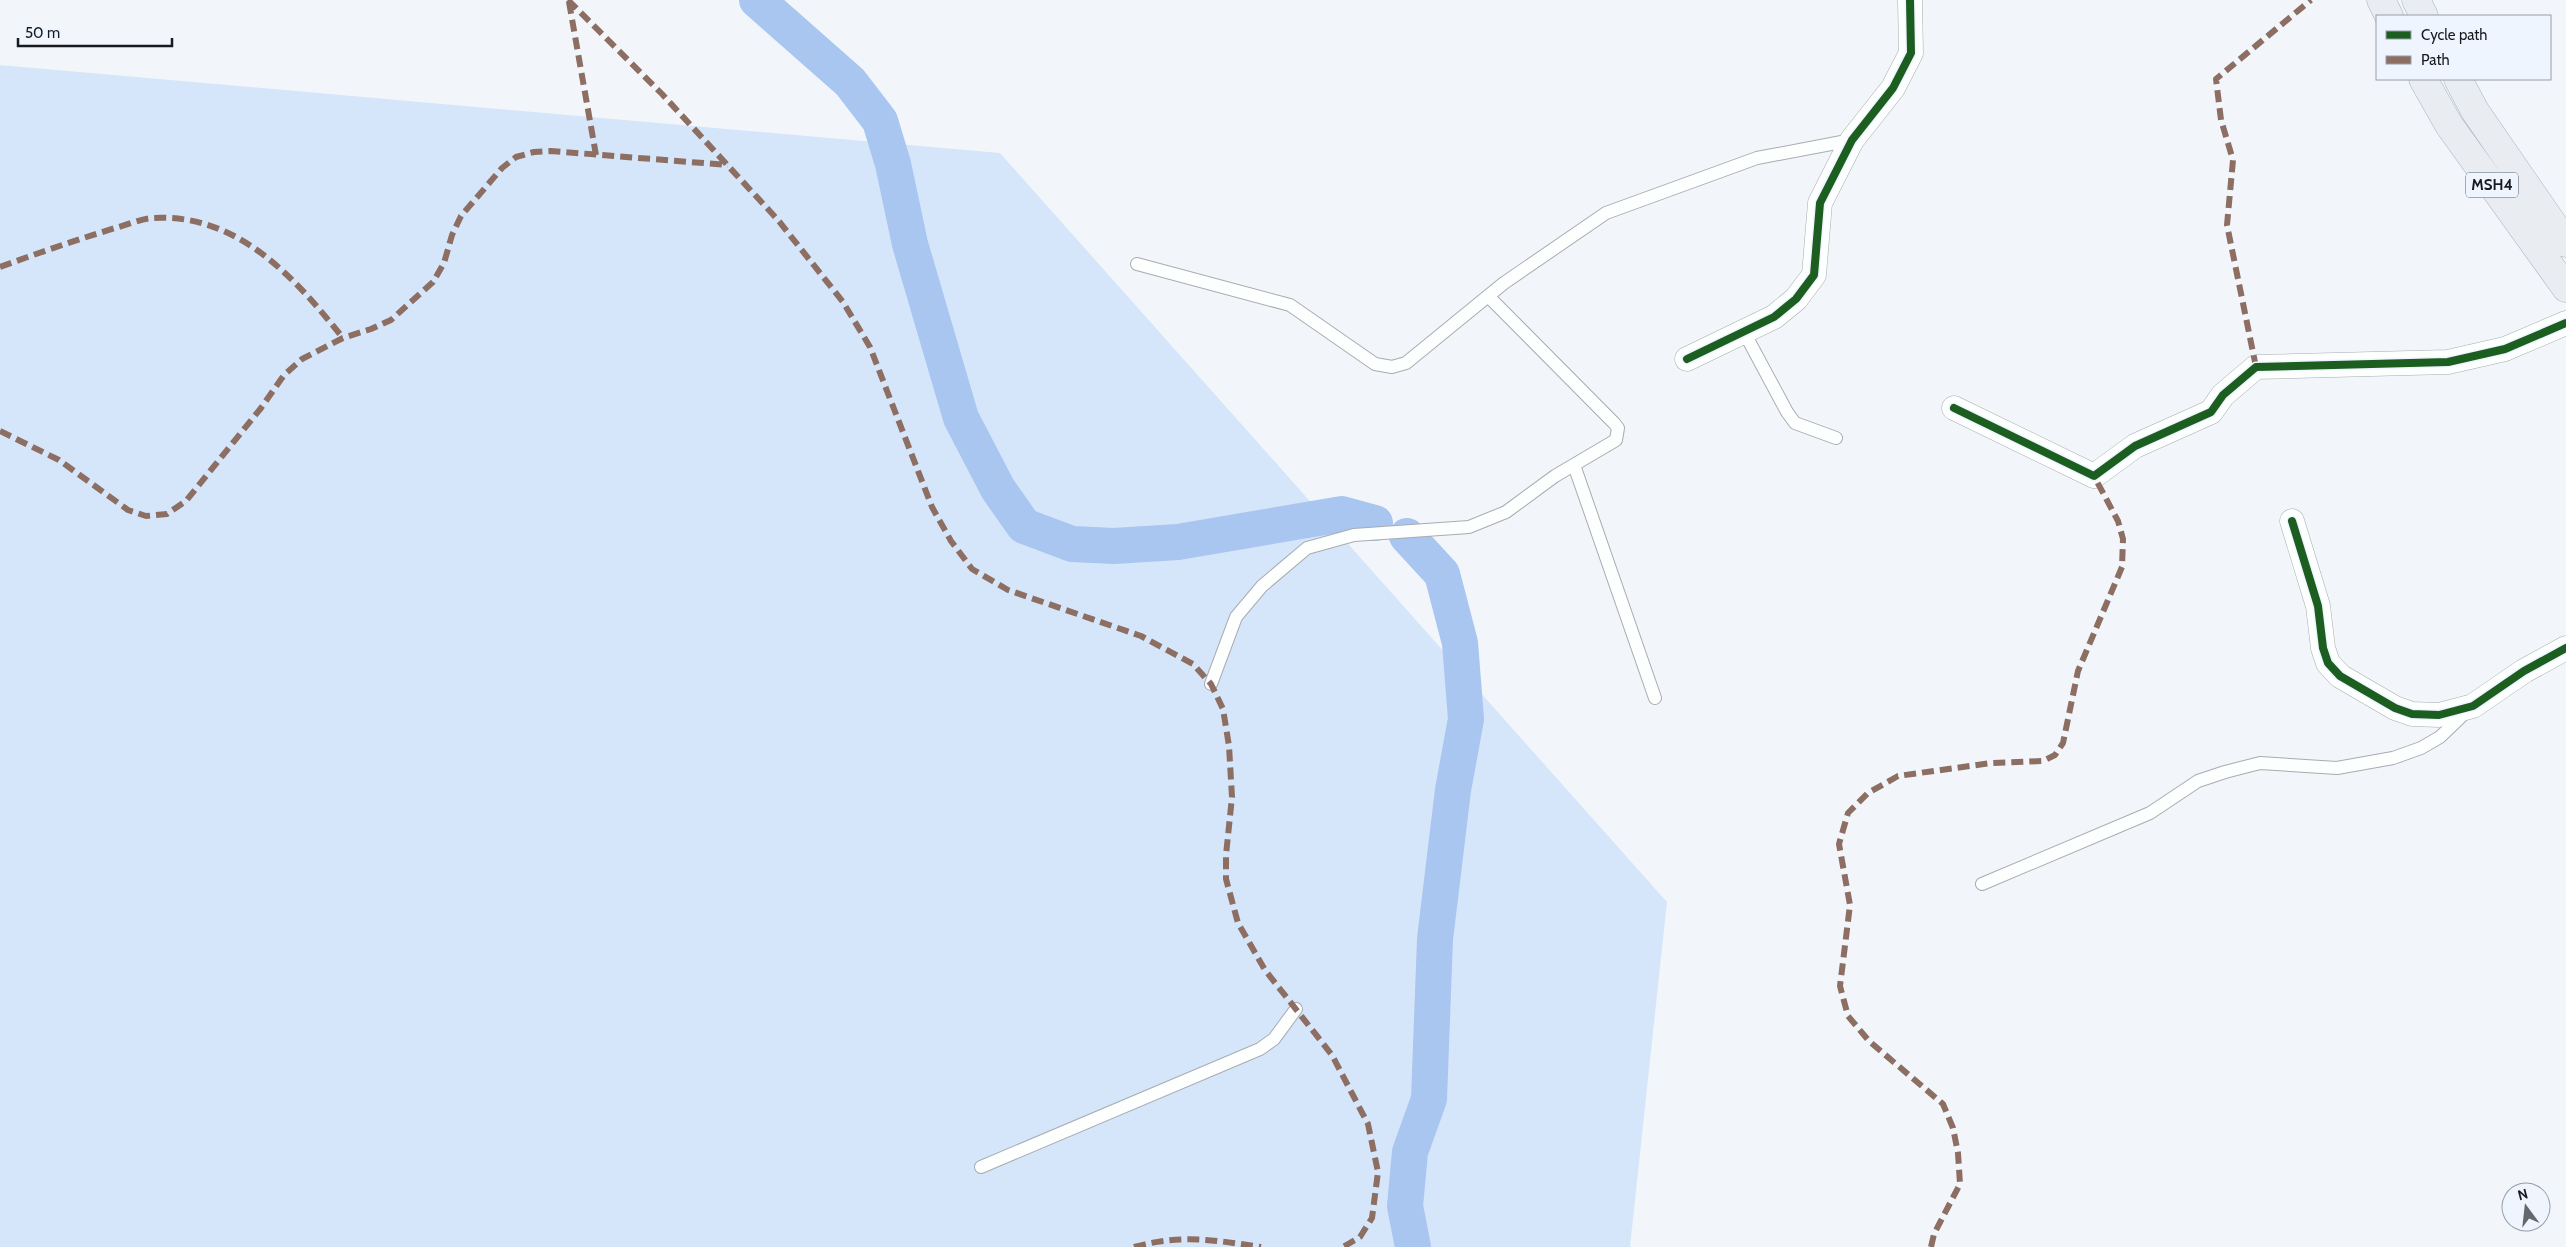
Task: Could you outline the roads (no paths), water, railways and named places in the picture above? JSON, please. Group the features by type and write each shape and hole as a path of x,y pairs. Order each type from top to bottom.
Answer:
{"main road":[{"path":"2381,0 2388,15"},
{"path":"2416,0 2424,15"},
{"name":"MSH4","path":"2424,80 2449,125 2566,288"},
{"name":"MSH4","path":"2459,80 2475,111 2566,243"}],"street":[{"path":"1687,359 1744,332 1781,311 1796,299 1814,275 1820,203 1852,140 1893,88 1911,53 1910,0"},
{"path":"2547,264 2566,243"},
{"path":"1954,408 2094,476 2135,446 2211,412 2223,396 2256,367 2448,362 2505,349 2566,323"},
{"path":"2292,521 2318,606 2323,648 2328,663 2340,676 2395,708 2412,714 2439,715 2473,706 2524,670 2566,648"}],"lane":[{"path":"1137,264 1290,305 1375,364 1392,367 1406,363 1488,296 1606,213 1757,158 1852,140"},
{"path":"1211,684 1236,617 1262,586 1307,548 1354,535 1469,527 1506,512 1574,465 1616,440 1618,428 1488,296"},
{"path":"1744,332 1787,412 1795,423 1836,438"},
{"path":"1574,465 1655,698"},
{"path":"1982,884 2150,813 2198,782 2260,763 2337,768 2393,758 2421,748 2440,737 2473,706"},
{"path":"980,1167 1260,1049 1274,1039 1296,1009"}],"waterway":[{"path":"757,0 850,82 880,121 893,164 910,244 961,418 998,489 1024,526 1072,544 1114,546 1178,542 1342,514 1375,523"},
{"path":"1407,536 1442,574 1460,643 1466,719 1453,790 1435,939 1429,1099 1410,1152 1405,1206 1413,1247"}]}
